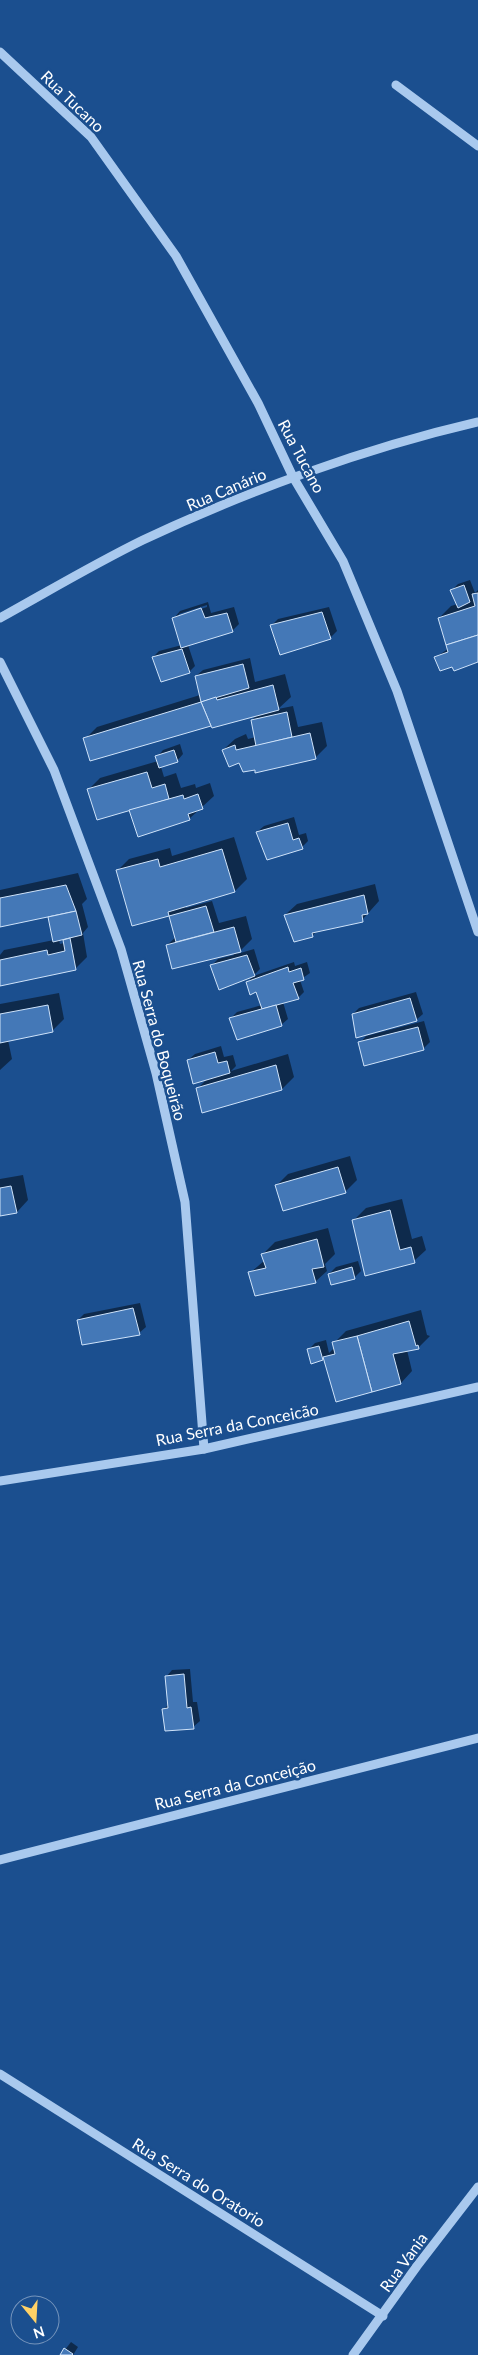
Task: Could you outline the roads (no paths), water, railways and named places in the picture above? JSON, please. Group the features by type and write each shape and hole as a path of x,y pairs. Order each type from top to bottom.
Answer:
{"street":[{"name":"Rua Tucano","path":"0,52 91,137 176,256 258,403 293,477 343,560 397,691 478,932"},
{"path":"396,85 478,146"},
{"name":"Rua Canário","path":"0,618 143,540 293,477 448,429 478,422"},
{"name":"Rua Serra do Boqueirão","path":"0,662 57,779 120,949 156,1073 185,1202 204,1449"},
{"name":"Rua Serra da Conceicão","path":"0,1481 204,1449 478,1387"},
{"name":"Rua Serra da Conceição","path":"0,1860 478,1738"},
{"name":"Rua Serra do Oratorio","path":"0,2074 383,2316"},
{"name":"Rua Vania","path":"353,2355 383,2316 417,2266 478,2187"}]}
